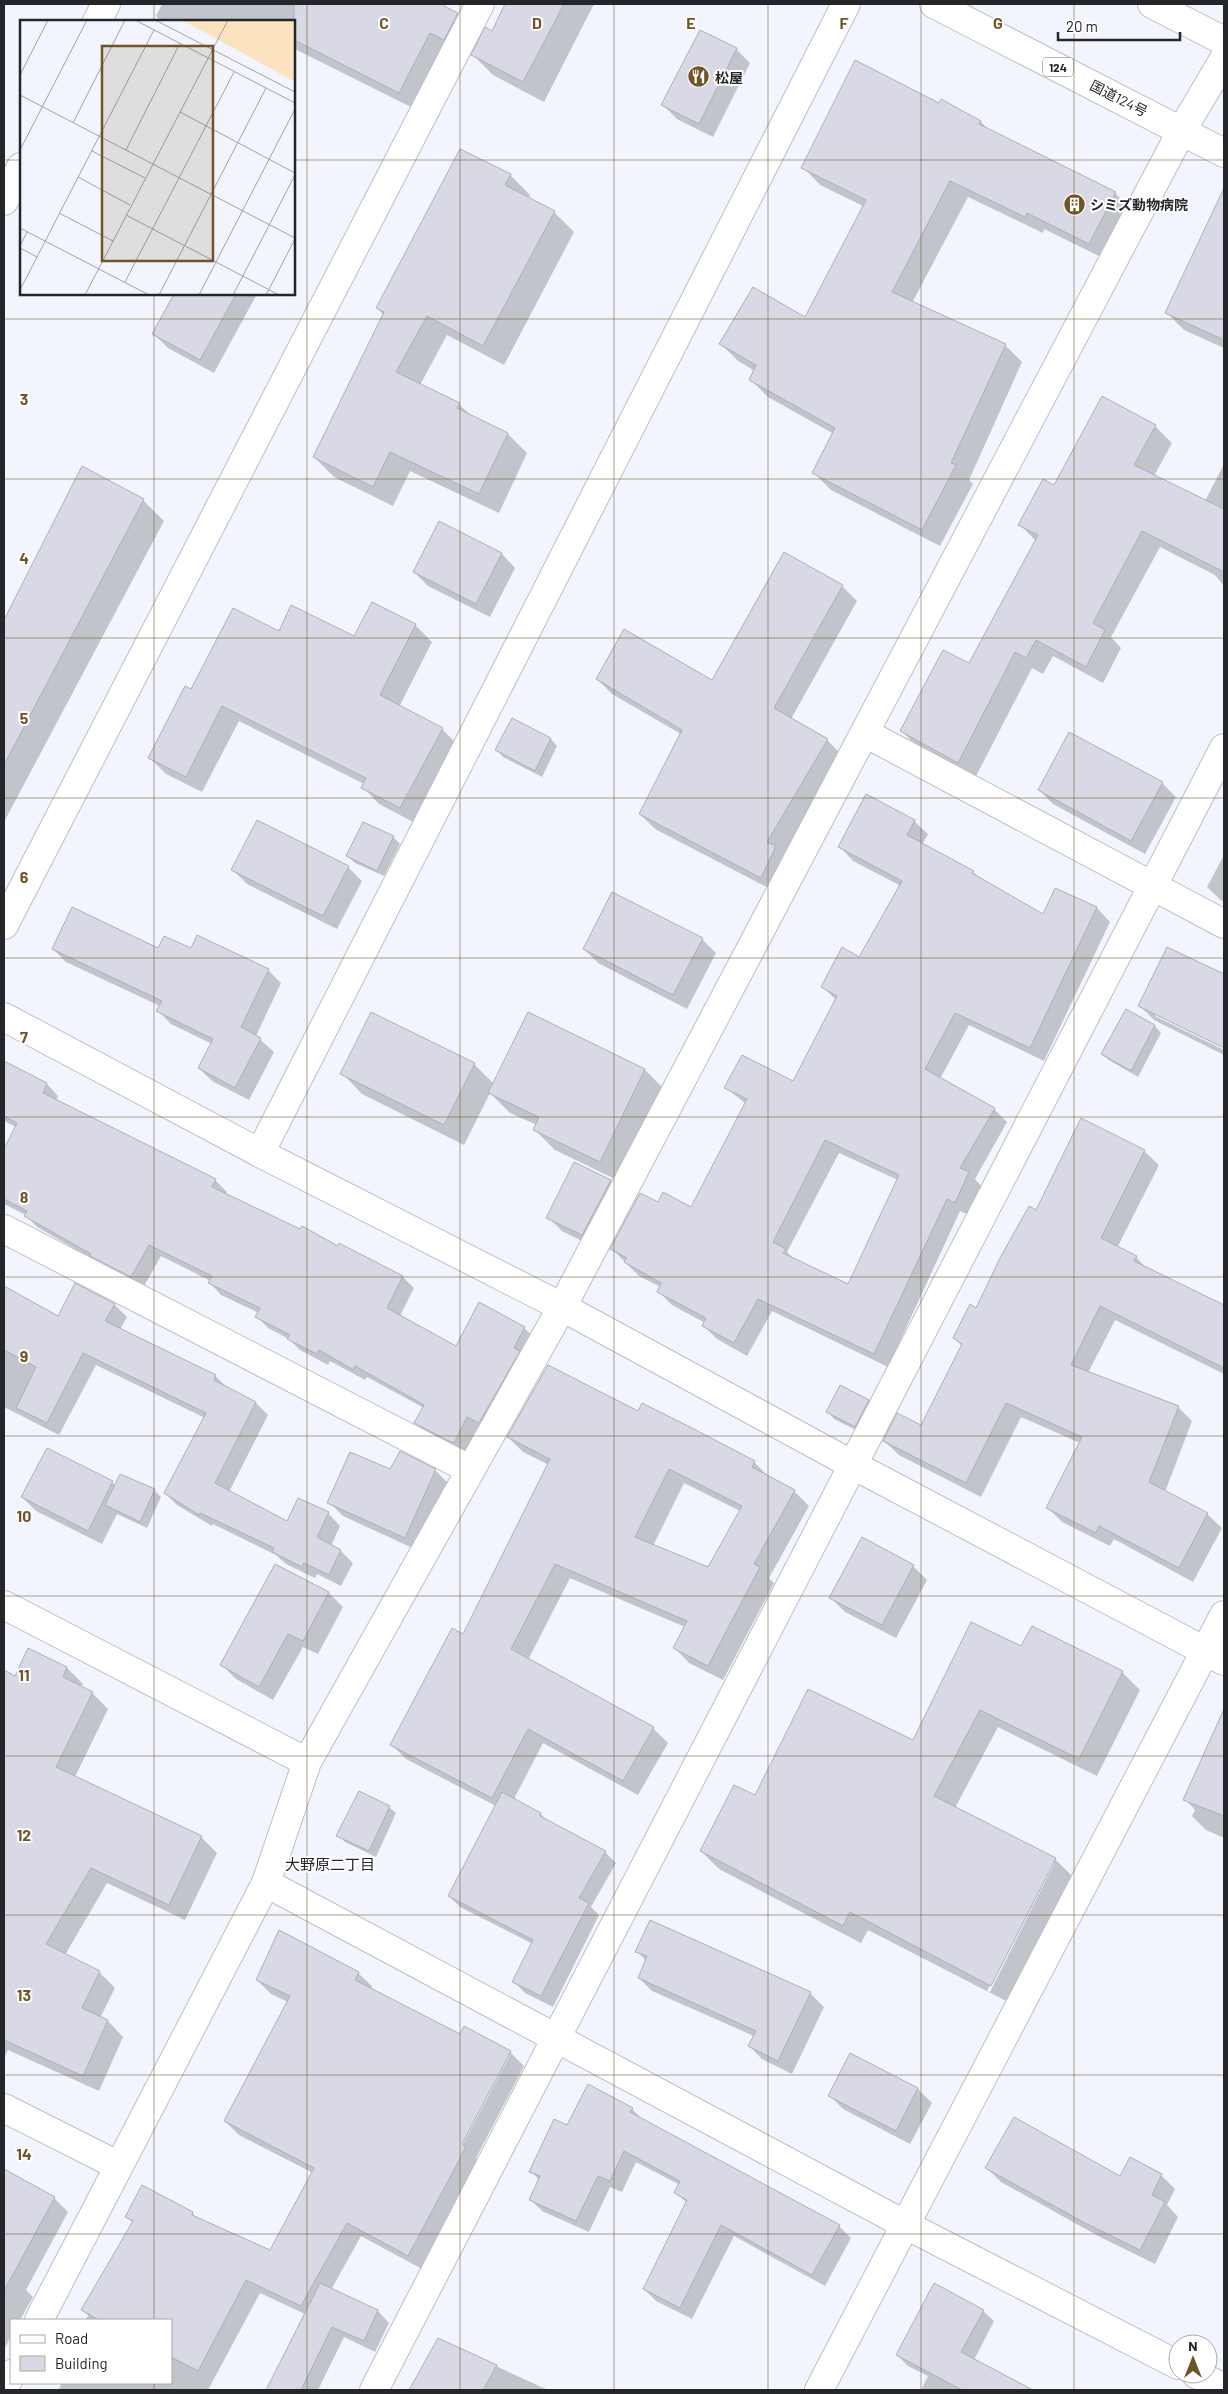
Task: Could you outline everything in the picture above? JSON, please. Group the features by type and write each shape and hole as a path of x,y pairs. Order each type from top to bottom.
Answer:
{"main road":[{"path":"97,20 106,4"},
{"path":"4,925 480,4"},
{"path":"260,1153 846,4"},
{"name":"国道124号","path":"934,4 1224,153"},
{"path":"1152,4 1224,41"},
{"path":"40,2319 266,1883 307,1762 562,1307 1182,130 1224,59"},
{"path":"4,201 20,169"},
{"path":"865,733 1224,924"},
{"path":"374,2390 1224,748"},
{"path":"4,1017 260,1153 562,1307 853,1465 1215,1656"},
{"path":"4,1229 471,1470"},
{"path":"4,1605 307,1762"},
{"path":"819,2390 906,2225 1215,1656 1224,1615"},
{"path":"266,1883 556,2036 906,2225 1168,2359"},
{"path":"4,2108 119,2166"},
{"path":"4,2388 10,2376"}],"building":[{"path":"294,4 445,4 444,6 458,13 444,40 430,33 399,93 295,41"},
{"path":"505,4 564,4 523,82 471,55 485,27 492,31"},
{"name":"松屋","path":"700,30 737,48 699,124 661,105"},
{"path":"855,60 939,103 941,99 981,121 979,124 1116,192 1089,244 1027,213 1025,217 950,181 892,292 1006,344 951,463 956,465 922,530 812,473 835,428 749,380 756,365 719,344 753,287 805,317 866,200 801,168"},
{"path":"460,149 511,174 505,185 555,211 483,346 427,316 396,372 460,403 457,408 508,433 479,494 390,452 373,487 313,457 384,312 376,308"},
{"path":"1224,188 1224,340 1165,313"},
{"path":"173,295 235,295 200,360 152,334"},
{"path":"1102,396 1156,425 1134,465 1224,509 1224,572 1142,531 1093,623 1105,630 1086,667 1036,640 1026,658 1015,652 958,763 900,731 943,650 969,663 1038,535 1018,525 1043,479 1054,485"},
{"path":"82,466 144,499 4,765 4,620"},
{"path":"439,521 502,553 476,604 413,572"},
{"path":"784,552 843,585 774,708 828,739 767,842 776,846 761,878 639,814 682,730 596,679 624,629 712,680"},
{"path":"372,602 416,624 380,695 443,728 400,808 361,788 366,778 222,706 186,777 148,758 185,686 191,689 233,608 279,631 291,605 354,636"},
{"path":"512,718 551,738 535,771 495,750"},
{"path":"1069,732 1163,782 1131,841 1038,790"},
{"path":"866,794 915,820 907,835 974,871 972,873 1043,914 1055,888 1097,907 1030,1048 955,1013 925,1069 995,1108 960,1168 969,1172 955,1203 947,1199 874,1354 758,1299 734,1343 702,1326 706,1318 657,1292 661,1283 624,1262 627,1258 610,1249 640,1193 658,1202 663,1192 691,1207 747,1099 724,1088 742,1055 793,1081 837,996 821,987 842,947 859,957 902,881 838,847","holes":["825,1140 899,1175 848,1284 783,1253 786,1249 773,1242"]},
{"path":"257,820 349,866 323,916 231,870"},
{"path":"363,822 394,836 377,871 346,856"},
{"path":"612,892 703,938 673,995 583,949"},
{"path":"72,907 158,948 164,936 191,948 197,935 269,969 241,1027 261,1038 235,1088 198,1068 213,1039 156,1011 162,1001 52,949"},
{"path":"1167,947 1224,974 1224,1048 1138,1006"},
{"path":"1126,1009 1155,1025 1131,1071 1101,1054"},
{"path":"371,1012 475,1063 444,1125 340,1074"},
{"path":"528,1012 645,1069 600,1162 533,1130 539,1117 488,1093"},
{"path":"4,1061 47,1083 43,1093 216,1179 212,1187 300,1229 302,1226 338,1246 339,1243 403,1276 387,1308 456,1346 479,1302 525,1327 514,1348 520,1351 479,1423 467,1417 454,1443 449,1441 414,1423 424,1405 355,1366 354,1370 319,1350 317,1354 287,1339 290,1335 255,1317 260,1308 208,1283 212,1276 149,1245 131,1277 90,1256 91,1254 24,1216 27,1211 4,1199 4,1149 17,1123 4,1116"},
{"path":"1081,1118 1145,1150 1101,1238 1137,1256 1134,1261 1224,1305 1224,1368 1100,1306 1071,1365 1179,1406 1149,1482 1208,1513 1179,1568 1099,1526 1096,1533 1046,1508 1082,1437 1006,1403 966,1483 883,1441 897,1413 921,1425 962,1344 953,1338 970,1304 976,1308 1000,1258 1029,1206 1036,1210"},
{"path":"574,1162 611,1180 582,1235 546,1218"},
{"path":"75,1283 115,1304 105,1321 216,1375 214,1380 256,1402 215,1483 287,1521 298,1498 329,1512 317,1537 341,1550 329,1575 304,1563 302,1567 272,1552 274,1548 200,1513 199,1515 164,1493 206,1413 83,1353 47,1423 16,1408 36,1367 4,1350 4,1286 58,1316"},
{"path":"548,1365 638,1411 642,1403 690,1427 755,1461 752,1467 795,1490 754,1564 760,1567 708,1666 673,1648 687,1621 555,1564 511,1649 654,1727 623,1781 528,1729 492,1798 390,1745 452,1628 463,1634 550,1459 507,1437","holes":["669,1469 742,1506 708,1567 635,1537"]},
{"path":"840,1385 869,1400 855,1427 826,1412"},
{"path":"47,1448 113,1481 88,1531 21,1497"},
{"path":"400,1451 436,1469 405,1538 327,1503 350,1452 390,1469"},
{"path":"120,1474 155,1489 140,1522 105,1505"},
{"path":"862,1537 914,1565 882,1625 829,1598"},
{"path":"275,1564 329,1592 303,1641 288,1634 259,1687 220,1665"},
{"path":"971,1622 1021,1646 1032,1626 1123,1671 1079,1759 980,1710 934,1796 1056,1858 991,1986 850,1912 843,1926 700,1851 734,1785 755,1795 808,1689 913,1740"},
{"path":"28,1648 67,1667 63,1677 93,1692 56,1767 202,1836 169,1905 91,1868 46,1944 100,1971 82,2008 108,2020 83,2076 4,2040 4,1670 15,1676"},
{"path":"1224,1709 1224,1816 1183,1800"},
{"path":"359,1791 390,1806 369,1851 336,1836"},
{"path":"502,1792 541,1813 540,1816 606,1851 579,1898 589,1903 541,1996 512,1982 533,1940 448,1896"},
{"path":"650,1920 811,1992 778,2061 748,2046 756,2031 638,1978 647,1956 635,1952"},
{"path":"279,1930 359,1972 355,1980 460,2034 464,2026 511,2051 462,2144 466,2146 456,2166 408,2256 347,2223 301,2306 246,2280 198,2371 172,2358 172,2319 97,2319 81,2310 133,2221 125,2217 142,2185 193,2212 192,2215 270,2250 314,2168 224,2121 290,1996 256,1980"},
{"path":"850,2053 918,2088 896,2131 828,2096"},
{"path":"588,2084 633,2108 630,2112 840,2225 812,2275 721,2225 680,2308 643,2289 687,2200 674,2193 680,2181 624,2151 610,2181 598,2176 576,2221 529,2200 540,2176 529,2172 554,2119 567,2125"},
{"path":"1014,2117 1120,2176 1130,2157 1162,2174 1152,2195 1165,2202 1140,2250 1085,2223 985,2168"},
{"path":"4,2169 55,2197 4,2291"},
{"path":"320,2283 378,2310 364,2341 332,2327 301,2390 266,2390"},
{"path":"934,2283 984,2310 961,2352 1033,2390 962,2390 896,2355"},
{"path":"438,2338 497,2365 483,2390 409,2390"}],"place":[{"name":"松屋","path":"699,77"},
{"name":"シミズ動物病院","path":"1074,204"}],"district":[{"name":"大野原二丁目","path":"330,1864"}]}
